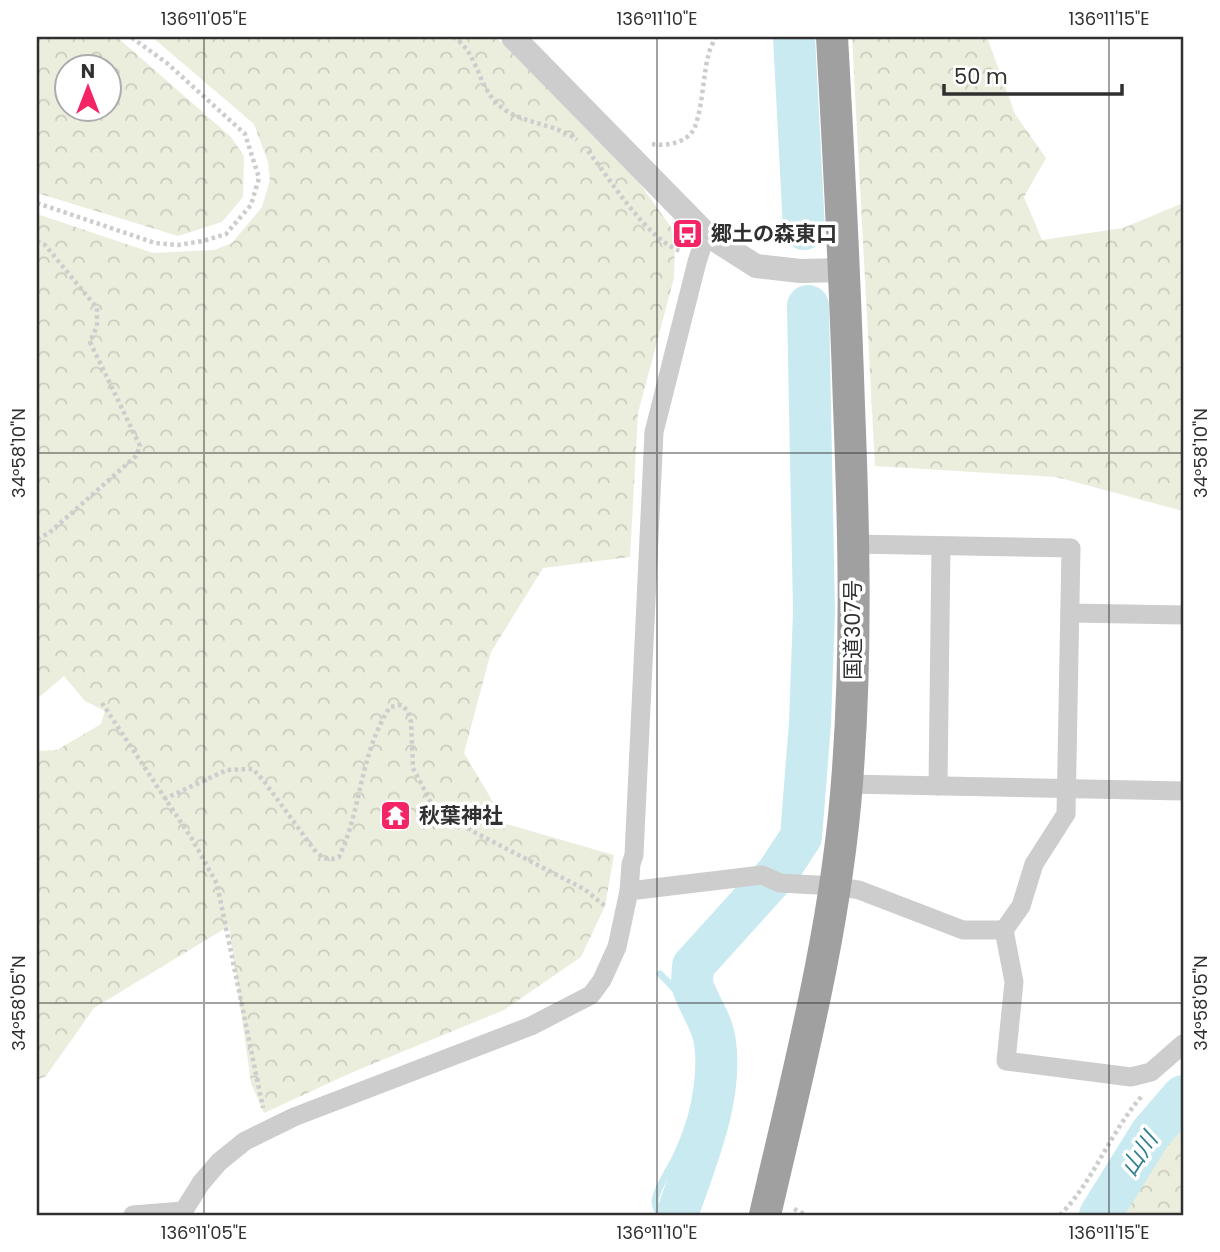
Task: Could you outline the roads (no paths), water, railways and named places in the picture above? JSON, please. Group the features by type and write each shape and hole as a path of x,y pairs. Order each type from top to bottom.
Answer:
{"highway":[{"name":"国道307号","path":"765,1215 813,1014 835,886 847,784 854,663 845,270 832,37"}],"street":[{"path":"513,37 706,234 756,265 800,271 845,270"},
{"path":"133,1215 182,1213 201,1183 219,1162 246,1141 294,1117 531,1026 591,995 602,980 617,947 629,891 631,864 635,855 654,432 706,234"},
{"path":"853,544 1071,548 1066,814 1034,864 1021,906 1004,930 1014,982 1006,1061 1131,1077 1151,1072 1183,1044"},
{"path":"939,786 941,546"},
{"path":"1070,613 1183,615"},
{"path":"847,784 1183,791"},
{"path":"629,891 762,876 780,883 859,890 962,930 1004,930"}],"waterway":[{"path":"794,37 804,229"},
{"path":"677,1215 706,1130 715,1086 715,1042 709,1021 692,985 693,966 778,872 801,837 810,723 814,611 808,306"},
{"path":"660,974 691,1014 701,1058 700,1081 688,1128 656,1196 655,1205 660,1215"},
{"name":"山川","path":"1100,1215 1151,1133 1183,1096"}],"place":[{"name":"郷土の森東口","path":"688,234"},
{"name":"秋葉神社","path":"396,816"}]}
